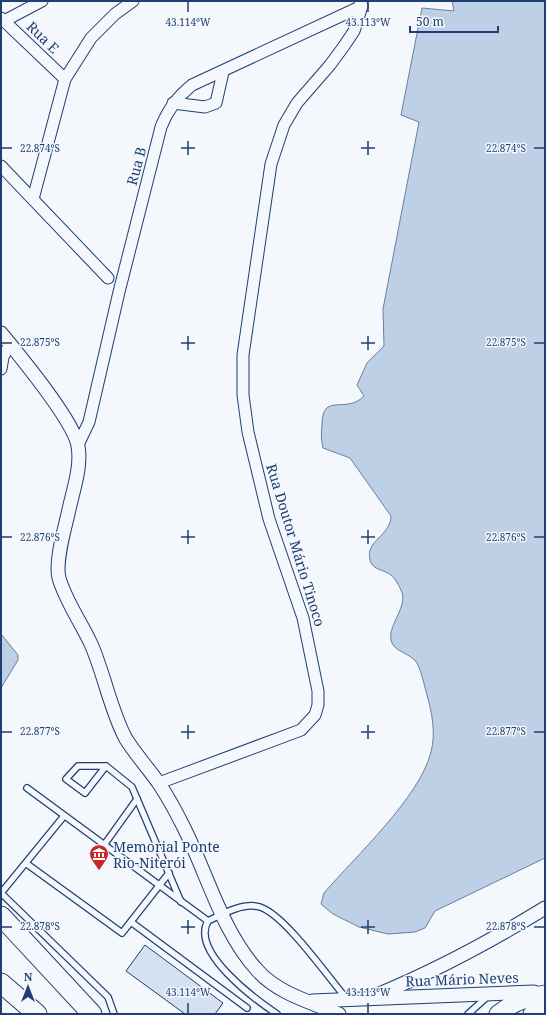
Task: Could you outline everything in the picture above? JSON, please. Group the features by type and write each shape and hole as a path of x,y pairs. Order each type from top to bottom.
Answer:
{"highway":[{"path":"1,916 89,1012"},
{"path":"1,983 37,1014"}],"main road":[{"path":"498,1014 511,1005 530,997 545,993"},
{"path":"532,1014 545,1008"}],"street":[{"path":"3,19 42,1"},
{"path":"33,199 65,79 92,38 115,14 133,1"},
{"name":"Rua B","path":"78,445 89,422 119,292 161,127 173,103 192,85 224,72 361,3"},
{"name":"Rua Doutor Mário Tinoco","path":"159,783 301,730 316,715 318,705 315,671 303,618 269,519 248,432 243,395 243,354 271,164 284,125 297,103 330,65 354,31 361,3"},
{"name":"Rua E","path":"3,19 65,79"},
{"path":"173,103 205,107 216,103 224,72"},
{"path":"1,166 108,278"},
{"path":"1,333 58,408 74,434 78,445"},
{"path":"1,369 4,357 10,344"},
{"name":"Rua Mário Neves","path":"78,445 78,468 64,532 58,576 66,598 84,629 101,666 126,737 143,764 159,783 181,820 223,914 243,952 258,972 273,984 296,997 339,1014"},
{"path":"369,998 407,982 488,942 545,908"},
{"name":"Rua Mário Neves","path":"308,1001 545,993"}],"lane":[{"path":"106,766 85,793 66,779 78,766 106,766 132,787 182,902"},
{"path":"26,788 208,922"},
{"path":"104,845 137,799"},
{"path":"64,816 1,893 108,997 114,1014"},
{"path":"26,864 122,933 169,873"},
{"path":"278,1014 254,998 236,983 219,964 205,937 204,931 208,922 223,914 248,906 260,907 272,913 290,931 347,1000"},
{"path":"131,922 247,1008"},
{"path":"468,1014 490,994"}],"water":[{"path":"452,1 545,1 545,858 435,911 425,928 415,932 388,934 359,927 333,914 321,904 324,893 385,826 414,788 425,770 431,752 433,723 423,679 417,663 411,657 395,647 391,640 392,628 401,609 403,596 401,590 392,576 373,566 370,560 369,553 371,548 387,528 390,523 391,516 350,458 323,448 321,431 323,415 326,409 331,406 350,404 364,396 357,385 367,363 384,346 383,309 419,122 401,115 422,8 454,11"},
{"path":"1,634 18,655 18,660 1,688"}],"building":[{"path":"145,945 223,1003 215,1014 185,1014 126,971"}],"place":[{"name":"Memorial Ponte Rio-Niterói","path":"99,871"}]}
